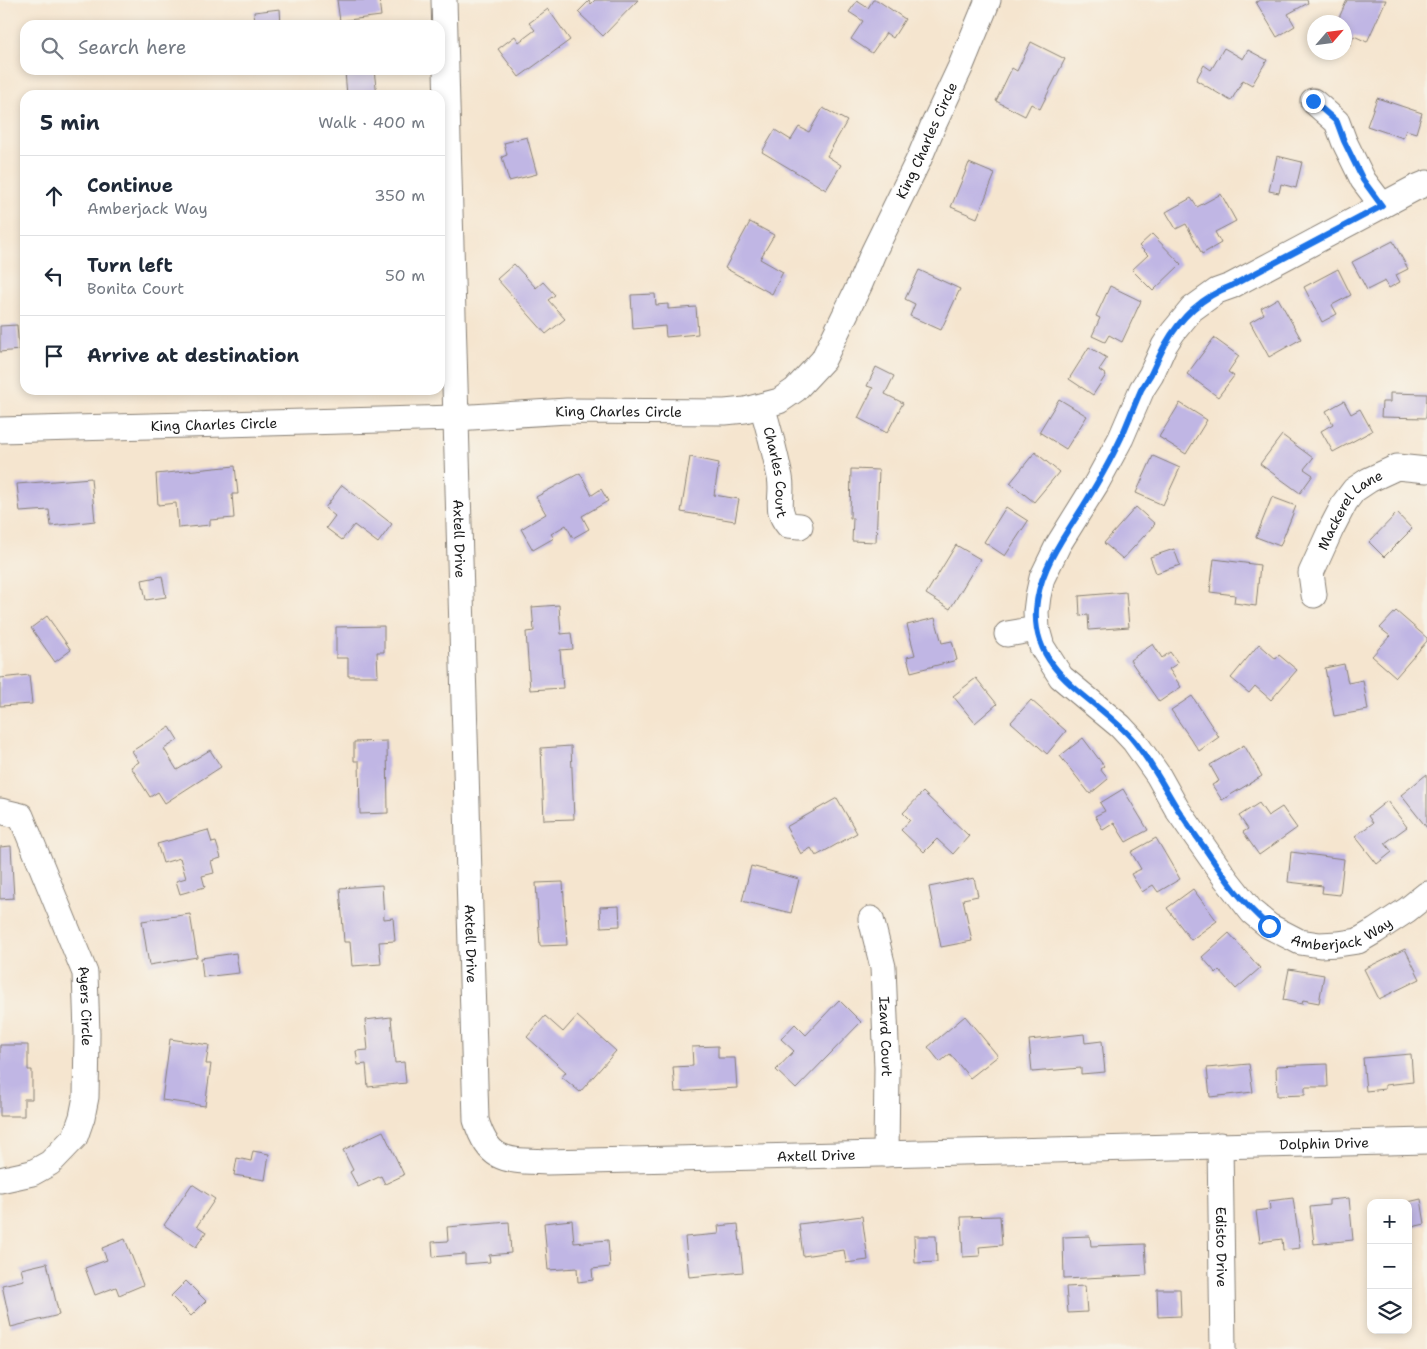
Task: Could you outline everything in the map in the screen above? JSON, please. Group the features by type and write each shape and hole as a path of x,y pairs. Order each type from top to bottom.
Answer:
{"street":[{"name":"Axtell Drive","path":"444,0 445,20"},
{"name":"King Charles Circle","path":"0,430 456,418 567,412 725,412 745,410 780,401 795,390 824,360 919,159 988,0"},
{"name":"Axtell Drive","path":"445,35 476,1120 481,1137 489,1149 498,1155 512,1160 547,1162 1220,1145"},
{"path":"1313,101 1337,122 1363,180 1382,206"},
{"name":"Amberjack Way","path":"1427,183 1231,286 1217,291 1192,309 1164,346 1151,375 1142,389 1121,438 1100,477 1058,545 1042,578 1036,612 1037,629 1042,647 1061,677 1120,726 1134,741 1226,879 1252,912 1269,926 1300,942 1320,945 1358,941 1375,932 1427,894"},
{"name":"Charles Court","path":"762,406 781,480 780,506 782,518 788,525 800,526"},
{"name":"Mackerel Lane","path":"1314,595 1312,573 1330,529 1354,490 1369,480 1397,467 1427,470"},
{"path":"1007,634 1037,629"},
{"name":"Ayers Circle","path":"0,811 20,816 85,973 87,1034 86,1097 75,1137 50,1163 32,1173 0,1180"},
{"name":"Izard Court","path":"871,919 883,967 887,1068 886,1154"},
{"name":"Dolphin Drive","path":"1220,1145 1427,1141"},
{"name":"Edisto Drive","path":"1220,1145 1223,1349"}],"building":[{"path":"337,0 379,0 381,16 340,20"},
{"path":"595,0 638,0 603,36 578,12 589,1 591,4"},
{"path":"873,0 877,0 905,19 893,38 886,33 872,53 851,39 863,21 849,12 857,1 868,8"},
{"path":"1260,0 1307,0 1308,3 1288,14 1295,26 1277,37 1256,2"},
{"path":"1347,0 1386,0 1367,42 1354,36 1352,40 1352,15 1340,15"},
{"path":"280,9 281,20 255,20 254,12"},
{"path":"548,9 570,40 519,77 498,49 515,36 519,42 535,30 529,23"},
{"path":"1031,42 1065,59 1040,109 1031,104 1025,116 996,101 1012,68 1017,71"},
{"path":"1224,48 1243,59 1248,50 1267,60 1252,85 1243,80 1231,101 1196,80 1204,65 1211,70"},
{"path":"345,75 375,75 376,90 347,90"},
{"path":"1377,98 1422,113 1416,133 1406,130 1403,138 1367,126"},
{"path":"823,108 847,121 827,156 841,165 826,190 762,152 775,130 791,140 799,127 809,132"},
{"path":"527,137 537,174 509,181 502,157 507,155 504,143"},
{"path":"1277,156 1302,162 1296,188 1281,184 1279,193 1269,191"},
{"path":"969,163 995,174 977,218 951,207"},
{"path":"1221,194 1236,221 1215,232 1221,243 1202,254 1186,224 1176,229 1166,212 1191,198 1197,207"},
{"path":"750,222 774,235 760,259 783,272 772,294 725,268"},
{"path":"1152,234 1181,264 1153,291 1132,270 1148,255 1139,246"},
{"path":"1393,241 1408,269 1396,275 1400,282 1389,288 1385,281 1367,290 1352,262"},
{"path":"514,264 536,288 543,282 555,295 548,300 565,319 546,334 497,279"},
{"path":"1338,269 1351,295 1332,305 1337,314 1322,322 1304,287"},
{"path":"919,270 960,289 941,330 910,316 915,304 905,299"},
{"path":"1110,286 1141,301 1122,342 1109,335 1105,342 1092,336 1100,318 1096,316"},
{"path":"655,294 656,305 668,304 668,309 696,307 698,334 666,337 665,326 633,329 631,295"},
{"path":"1278,298 1301,339 1269,357 1250,322 1264,314 1261,308"},
{"path":"17,325 19,350 0,352 0,326"},
{"path":"1214,338 1239,356 1228,372 1234,376 1218,397 1187,374"},
{"path":"1089,347 1107,358 1099,370 1106,375 1093,395 1069,379"},
{"path":"876,367 894,376 885,394 903,403 887,433 858,418 873,388 867,386"},
{"path":"1390,393 1427,394 1426,418 1381,417 1382,402 1390,402"},
{"path":"1059,399 1087,416 1066,449 1039,432"},
{"path":"1344,401 1351,414 1360,409 1372,431 1333,452 1321,431 1333,424 1326,411"},
{"path":"1180,403 1207,420 1186,454 1159,437"},
{"path":"1282,435 1313,458 1304,469 1313,475 1300,493 1260,464"},
{"path":"1035,452 1059,472 1034,502 1010,483"},
{"path":"1153,456 1180,468 1163,505 1136,493"},
{"path":"690,457 719,463 714,495 739,499 735,521 681,512"},
{"path":"235,466 238,494 232,494 234,518 210,520 210,525 178,528 176,503 158,505 156,474"},
{"path":"851,469 879,470 876,542 852,541 853,518 850,518"},
{"path":"580,473 592,495 601,489 608,501 582,516 589,529 573,538 566,525 551,534 554,538 533,550 521,529 546,514 536,497"},
{"path":"91,478 95,521 51,526 49,510 20,512 17,484"},
{"path":"342,485 392,524 378,543 354,525 342,540 326,528 335,516 325,508"},
{"path":"1272,497 1296,506 1280,546 1256,537"},
{"path":"1006,507 1028,521 1005,556 984,542"},
{"path":"1136,507 1155,524 1123,559 1104,543"},
{"path":"1397,513 1412,529 1384,557 1369,542"},
{"path":"956,545 980,559 950,609 926,594"},
{"path":"1174,549 1180,565 1156,573 1150,557"},
{"path":"1214,559 1260,565 1256,606 1234,603 1235,595 1210,592"},
{"path":"162,576 166,597 146,600 142,580"},
{"path":"1126,592 1129,627 1089,630 1088,615 1080,616 1079,596"},
{"path":"559,605 561,634 571,633 573,649 560,650 563,688 530,690 526,632 534,631 532,607"},
{"path":"1396,611 1427,638 1427,641 1396,677 1372,656 1390,636 1380,628"},
{"path":"47,616 71,650 55,662 31,628"},
{"path":"935,618 942,643 952,641 957,660 911,672 907,657 915,655 907,625"},
{"path":"384,626 384,652 377,652 378,676 348,676 348,658 336,658 336,627"},
{"path":"1153,644 1162,658 1170,652 1178,663 1169,669 1181,687 1159,702 1130,660"},
{"path":"1259,644 1276,659 1279,655 1297,670 1271,700 1255,686 1249,693 1231,678"},
{"path":"1344,664 1348,683 1363,680 1368,710 1334,716 1325,668"},
{"path":"29,675 32,704 0,706 0,678"},
{"path":"976,678 997,704 975,723 953,696"},
{"path":"1192,696 1219,737 1199,751 1171,710"},
{"path":"1031,700 1066,731 1047,754 1011,722"},
{"path":"170,727 178,740 164,749 177,770 210,750 221,767 165,803 158,792 150,797 131,767 139,762 132,751"},
{"path":"1083,738 1104,766 1100,769 1108,779 1090,794 1060,756"},
{"path":"387,741 388,813 360,814 359,761 354,761 354,742"},
{"path":"1244,745 1262,776 1222,800 1212,785 1219,781 1210,765"},
{"path":"571,746 574,819 544,820 541,748"},
{"path":"1427,774 1427,828 1401,795"},
{"path":"1123,789 1148,830 1126,842 1114,823 1103,830 1095,816 1105,811 1100,803"},
{"path":"923,792 969,836 953,854 937,839 924,852 901,830 910,820 903,813"},
{"path":"837,798 857,833 816,856 811,848 801,854 786,827"},
{"path":"1387,801 1407,827 1385,843 1392,852 1377,864 1355,836 1373,823 1368,816"},
{"path":"1259,803 1268,816 1282,807 1297,828 1259,855 1243,832 1248,829 1239,816"},
{"path":"208,830 212,843 216,842 221,858 211,861 214,873 202,876 205,887 180,894 176,881 186,878 180,858 163,863 157,844"},
{"path":"1156,838 1180,879 1158,892 1153,885 1142,892 1131,874 1141,869 1131,852"},
{"path":"11,846 14,898 0,899 0,847"},
{"path":"1291,852 1344,859 1340,895 1322,893 1323,886 1288,882"},
{"path":"751,866 799,879 791,913 742,901"},
{"path":"974,878 978,896 963,899 972,941 941,947 929,887"},
{"path":"563,882 567,945 540,946 536,883"},
{"path":"382,885 384,919 393,918 395,941 379,942 381,964 352,966 350,942 344,942 340,888"},
{"path":"1193,889 1217,921 1191,940 1167,908"},
{"path":"619,906 620,926 601,927 600,907"},
{"path":"190,914 197,957 149,965 142,921"},
{"path":"1229,933 1260,968 1236,989 1219,970 1216,973 1202,957"},
{"path":"1405,949 1420,979 1379,999 1364,969"},
{"path":"236,953 239,973 203,977 201,958"},
{"path":"1289,969 1324,975 1319,1003 1303,1000 1302,1004 1283,1000"},
{"path":"839,1000 861,1022 796,1089 776,1070 794,1051 781,1039 795,1024 806,1035"},
{"path":"545,1016 563,1032 577,1016 616,1051 580,1092 562,1077 566,1072 527,1037"},
{"path":"965,1016 998,1056 970,1078 950,1054 940,1062 928,1047"},
{"path":"391,1017 395,1063 404,1062 406,1083 368,1087 366,1064 358,1065 356,1051 368,1050 365,1020"},
{"path":"1084,1034 1085,1043 1102,1041 1105,1072 1081,1074 1081,1068 1032,1072 1029,1040"},
{"path":"170,1039 209,1045 206,1064 211,1064 205,1106 162,1100"},
{"path":"0,1045 28,1045 28,1070 32,1070 32,1099 24,1099 24,1116 0,1116"},
{"path":"718,1046 718,1058 735,1058 737,1088 675,1092 673,1067 693,1066 692,1047"},
{"path":"1411,1054 1413,1082 1385,1085 1385,1089 1366,1091 1363,1058"},
{"path":"1249,1064 1253,1092 1210,1097 1207,1068"},
{"path":"1327,1064 1328,1087 1305,1087 1305,1095 1277,1096 1276,1066"},
{"path":"383,1131 404,1175 385,1184 381,1176 358,1187 350,1172 353,1170 343,1150"},
{"path":"253,1151 269,1154 265,1180 234,1175 237,1158 251,1161"},
{"path":"192,1184 215,1199 197,1226 206,1232 196,1247 164,1225"},
{"path":"1293,1198 1300,1248 1283,1250 1282,1239 1260,1242 1256,1211 1270,1209 1269,1201"},
{"path":"1349,1198 1353,1240 1314,1244 1310,1207 1329,1205 1329,1200"},
{"path":"1421,1199 1425,1224 1412,1227 1412,1201"},
{"path":"862,1216 868,1260 846,1263 844,1250 803,1256 799,1224"},
{"path":"1000,1216 1002,1245 979,1247 980,1256 963,1257 961,1217"},
{"path":"572,1220 574,1243 608,1240 610,1267 592,1269 593,1280 578,1282 577,1268 548,1270 544,1223"},
{"path":"509,1222 511,1253 489,1255 490,1262 465,1264 465,1254 433,1257 432,1242 448,1241 447,1227"},
{"path":"738,1224 743,1272 689,1277 685,1237 719,1234 718,1226"},
{"path":"914,1236 936,1236 937,1262 915,1263"},
{"path":"1090,1236 1091,1246 1145,1244 1147,1275 1064,1279 1063,1237"},
{"path":"125,1239 143,1285 119,1295 116,1287 95,1295 85,1268 107,1260 102,1248"},
{"path":"47,1263 59,1315 11,1327 2,1285 24,1280 21,1269"},
{"path":"186,1281 206,1301 191,1316 171,1296"},
{"path":"1085,1286 1087,1312 1068,1313 1066,1287"},
{"path":"1157,1289 1180,1289 1181,1316 1158,1317"}],"route":[{"path":"1269,926 1252,912 1239,897 1134,741 1120,726 1061,677 1042,647 1037,629 1036,612 1042,578 1058,545 1096,484 1121,438 1127,421 1164,346 1192,309 1217,291 1231,286 1382,206 1363,180 1337,122 1313,101"}]}
